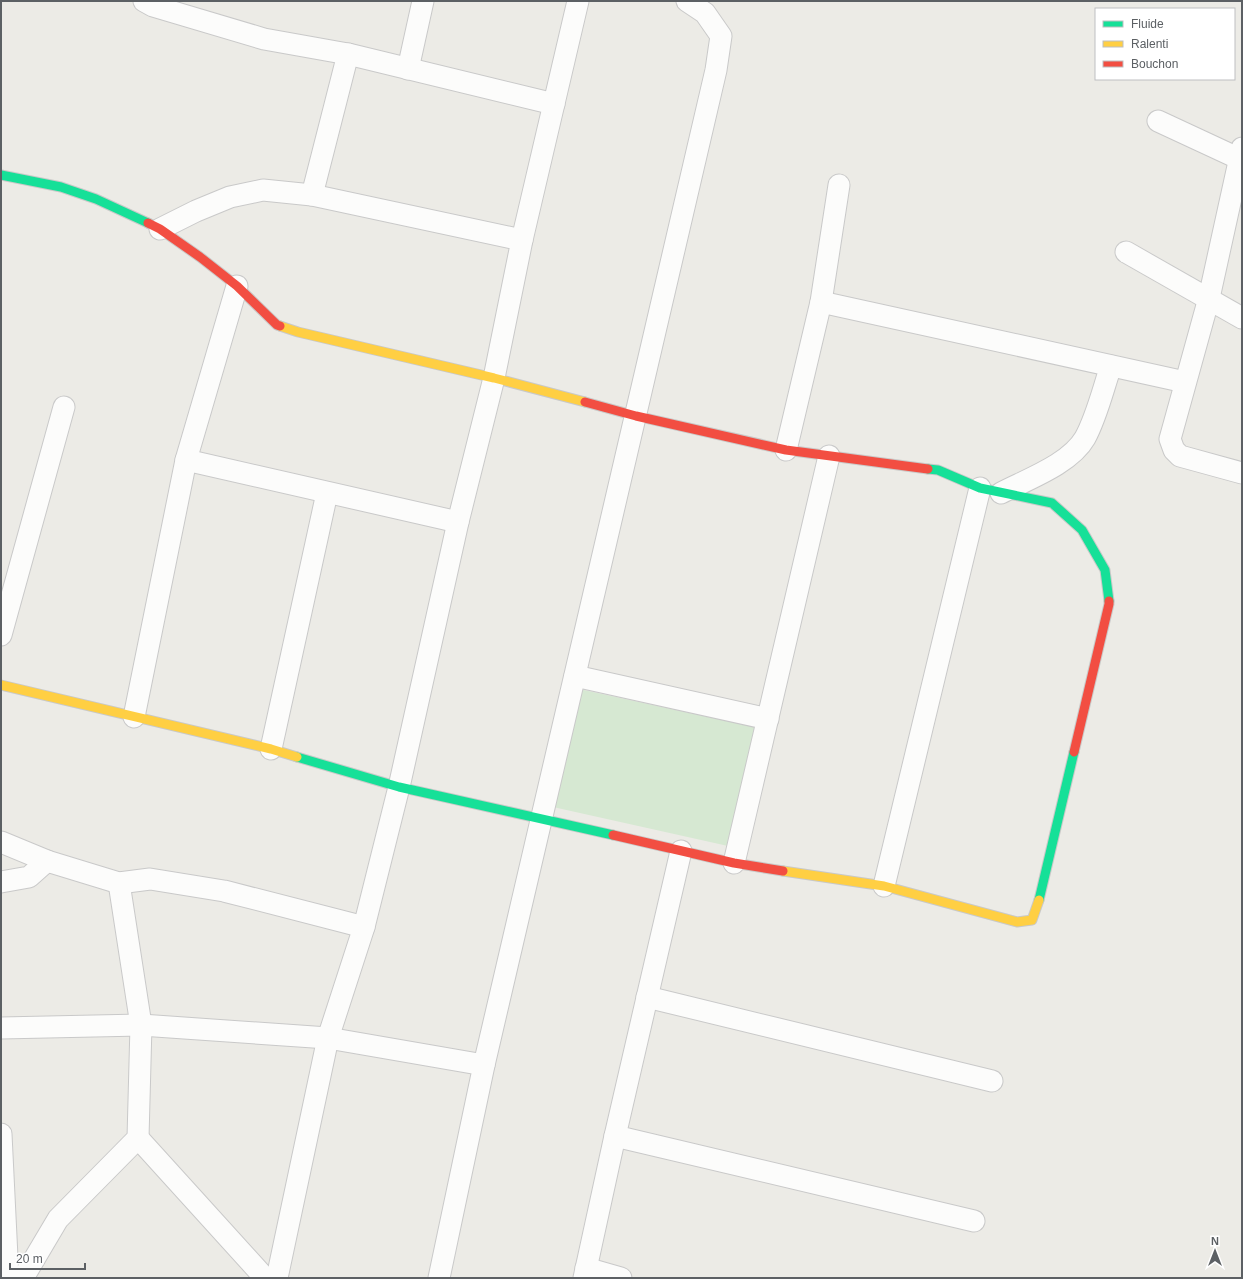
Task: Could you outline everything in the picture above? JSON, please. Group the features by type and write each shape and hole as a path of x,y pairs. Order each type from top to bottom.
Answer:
{"street":[{"path":"144,1 153,6 264,38 348,54 408,70 554,104"},
{"path":"408,70 423,1"},
{"path":"264,1276 328,1038 364,927 400,787 458,522 494,378 522,240 578,1"},
{"path":"439,1278 484,1065 716,70 720,36 705,13 687,1"},
{"path":"312,195 348,54"},
{"path":"1158,121 1241,156 1208,298 1170,439 1174,450 1180,456 1242,473"},
{"path":"1,175 61,187 96,199 160,229 200,257 237,286 278,325 298,332 494,378 636,416 786,450 938,470 980,488 1052,503 1082,530 1105,570 1109,604 1038,906 1032,920 1017,922 884,886 734,863 400,787 271,749 1,685"},
{"path":"786,450 821,302 839,185"},
{"path":"160,229 196,210 230,197 263,190 312,195 522,240"},
{"path":"1126,252 1242,318"},
{"path":"134,717 186,460 237,286"},
{"path":"821,302 1185,382"},
{"path":"1001,493 1041,473 1068,457 1084,439 1111,366"},
{"path":"1,635 64,407"},
{"path":"734,863 829,456"},
{"path":"186,460 458,522"},
{"path":"884,886 980,488"},
{"path":"271,749 327,493"},
{"path":"575,676 768,719"},
{"path":"1,842 47,860 118,883 150,879 224,892 364,927"},
{"path":"621,1278 585,1273 615,1136 681,852"},
{"path":"1,882 29,878 47,860"},
{"path":"23,1278 58,1218 138,1138 141,1025 118,883"},
{"path":"648,997 992,1081"},
{"path":"1,1028 141,1025 328,1038 484,1065"},
{"path":"1,1134 8,1278"},
{"path":"615,1136 974,1221"},
{"path":"138,1138 264,1276"}],"green space":[{"path":"579,689 763,729 737,848 553,807"}],"traffic: fast":[{"path":"1,175 61,187 96,199 148,223"},
{"path":"928,469 938,470 980,488 1052,503 1082,530 1105,570 1109,601"},
{"path":"1039,900 1074,752"},
{"path":"297,757 399,787 613,835"}],"traffic: slow":[{"path":"280,326 298,332 494,378 585,402"},
{"path":"1,685 271,749 297,757"},
{"path":"783,871 884,886 1017,922 1032,920 1039,900"}],"traffic: jam":[{"path":"148,223 160,229 200,257 237,286 277,325 280,326"},
{"path":"585,402 636,416 786,450 928,469"},
{"path":"1074,752 1109,601"},
{"path":"613,835 734,863 783,871"}]}
